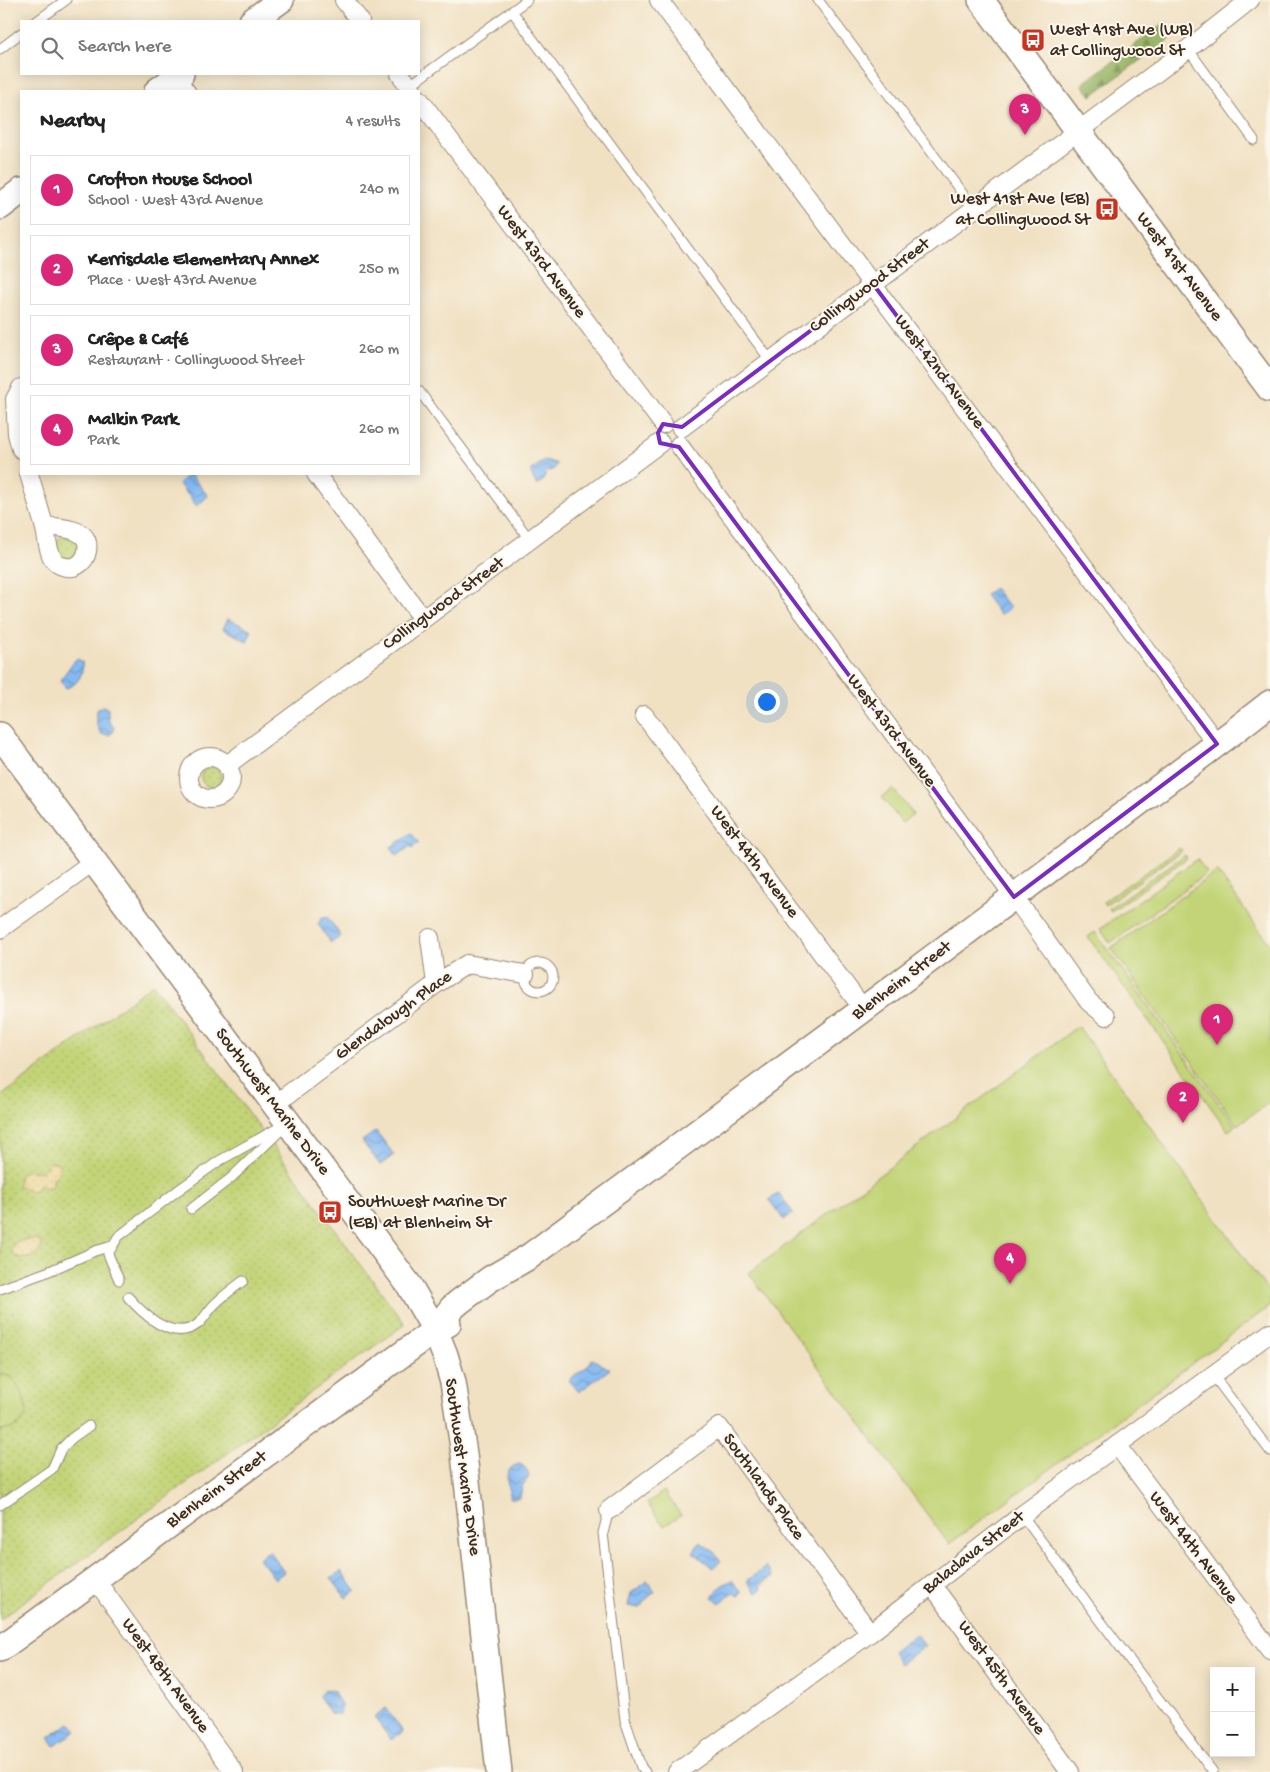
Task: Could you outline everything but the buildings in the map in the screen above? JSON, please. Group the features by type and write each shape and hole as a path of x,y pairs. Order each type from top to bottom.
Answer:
{"main road":[{"path":"253,20 281,0"},
{"name":"West 41st Avenue","path":"981,0 1270,389"},
{"path":"159,90 184,80"},
{"path":"0,206 20,192"},
{"name":"Blenheim Street","path":"0,1649 435,1330 459,1320 478,1306 502,1286 530,1256 864,1010 1270,703"},
{"name":"Southwest Marine Drive","path":"0,735 408,1285 435,1330 453,1382 464,1454 499,1772"}],"street":[{"path":"344,0 359,20"},
{"name":"West 42nd Avenue","path":"659,0 1217,744"},
{"name":"Collingwood Street","path":"680,436 770,360 1188,49 1250,0"},
{"name":"West 43rd Avenue","path":"420,103 663,424"},
{"path":"20,390 15,399 17,434 20,445"},
{"path":"673,422 680,436 669,448 660,443 658,433 663,424 673,422"},
{"name":"West 43rd Avenue","path":"680,436 1089,1002 1106,1016"},
{"name":"Collingwood Street","path":"227,765 660,443"},
{"path":"29,475 44,526"},
{"path":"317,475 423,619"},
{"name":"West 44th Avenue","path":"644,715 864,1010"},
{"path":"0,929 94,861"},
{"path":"430,938 436,984"},
{"name":"Glendalough Place","path":"281,1114 436,984 467,964 526,974"},
{"name":"Balaclava Street","path":"677,1772 870,1633 1022,1515 1270,1333"},
{"name":"Southlands Place","path":"609,1510 719,1427 870,1633"},
{"name":"West 44th Avenue","path":"1117,1445 1270,1650"},
{"name":"West 48th Avenue","path":"95,1579 234,1772"},
{"name":"West 45th Avenue","path":"932,1585 1070,1772"}],"lane":[{"path":"38,20 66,0"},
{"path":"409,88 526,0"},
{"path":"818,0 974,209"},
{"path":"512,11 770,360"},
{"path":"0,49 20,34"},
{"path":"1188,49 1254,140"},
{"path":"420,392 530,540"},
{"path":"191,1209 231,1178 281,1114"},
{"path":"118,1280 108,1254 118,1237 281,1114"},
{"path":"0,1289 112,1246"},
{"path":"128,1297 153,1321 167,1328 184,1330 197,1324 215,1303 243,1281"},
{"path":"1213,1375 1270,1451"},
{"path":"0,1505 52,1470 61,1449 72,1438 89,1426"},
{"path":"609,1510 603,1533 625,1720 641,1767 645,1772"},
{"path":"1022,1515 1213,1772"}],"highlighted area":[{"path":"873,284 1217,744 1014,897 679,447 660,443 658,433 663,424 682,427"}],"green space":[{"path":"1166,22 1175,35 1091,96 1082,84"},
{"path":"61,536 77,538 81,550 73,559 61,558 56,543"},
{"path":"211,767 218,770 221,777 218,784 211,787 204,784 201,777 204,770"},
{"path":"893,789 913,814 902,823 882,797"},
{"path":"1180,848 1182,851 1105,905 1103,902"},
{"path":"1185,855 1187,858 1111,911 1109,908"},
{"path":"1197,859 1207,873 1110,943 1100,929"},
{"path":"1217,871 1270,945 1270,1102 1237,1125 1111,948"},
{"path":"1095,932 1235,1126 1228,1131 1088,937"},
{"path":"153,984 405,1324 0,1619 0,1097"},
{"path":"1078,1026 1270,1294 1270,1306 949,1544 749,1273"},
{"path":"0,1374 12,1377 23,1395 27,1413 16,1426 0,1431"},
{"path":"664,1491 681,1515 664,1526 647,1503"}],"sand":[{"path":"51,1162 59,1164 60,1169 56,1177 53,1178 53,1186 45,1188 39,1184 36,1190 29,1191 18,1185 22,1173 25,1171 41,1172"},
{"path":"36,1239 42,1247 32,1257 19,1257 11,1251 18,1242"}],"water":[{"path":"545,460 557,464 553,470 546,472 543,481 536,484 530,471"},
{"path":"191,475 208,496 197,506 178,483"},
{"path":"994,588 1010,608 1000,615 985,595"},
{"path":"228,619 252,630 247,641 223,629"},
{"path":"77,658 82,662 81,675 77,682 66,688 60,681"},
{"path":"103,706 108,709 108,720 114,728 113,732 109,735 101,734 96,722 97,710"},
{"path":"411,833 419,843 412,848 410,846 397,856 391,847"},
{"path":"327,917 341,936 331,943 318,924 321,919"},
{"path":"376,1131 394,1155 380,1165 362,1141"},
{"path":"779,1193 793,1213 784,1220 769,1200"},
{"path":"592,1359 610,1369 579,1392 569,1380 589,1365"},
{"path":"520,1464 524,1466 529,1477 522,1486 520,1498 510,1498 507,1482 508,1473 514,1466"},
{"path":"700,1542 713,1551 721,1561 713,1568 693,1552"},
{"path":"269,1551 284,1572 275,1579 259,1558"},
{"path":"766,1567 773,1576 760,1586 762,1589 756,1593 747,1581"},
{"path":"341,1571 356,1591 346,1598 331,1578"},
{"path":"732,1580 742,1593 738,1596 734,1593 729,1595 720,1604 712,1597 721,1586"},
{"path":"647,1581 655,1592 645,1600 640,1608 628,1606 631,1593"},
{"path":"916,1634 925,1646 900,1664 892,1652"},
{"path":"325,1689 334,1691 341,1705 340,1714 331,1714 319,1696"},
{"path":"386,1708 403,1732 391,1740 374,1717"},
{"path":"70,1723 76,1731 55,1746 49,1737"}],"place":[{"name":"West 41st Ave (WB) at Collingwood St","path":"1033,40"},
{"name":"Crêpe & Café","path":"1025,135"},
{"name":"West 41st Ave (EB) at Collingwood St","path":"1107,209"},
{"name":"Crofton House School","path":"1217,1045"},
{"name":"Kerrisdale Elementary Annex","path":"1183,1123"},
{"name":"Southwest Marine Dr (EB) at Blenheim St","path":"330,1212"},
{"name":"Malkin Park","path":"1010,1284"}]}
